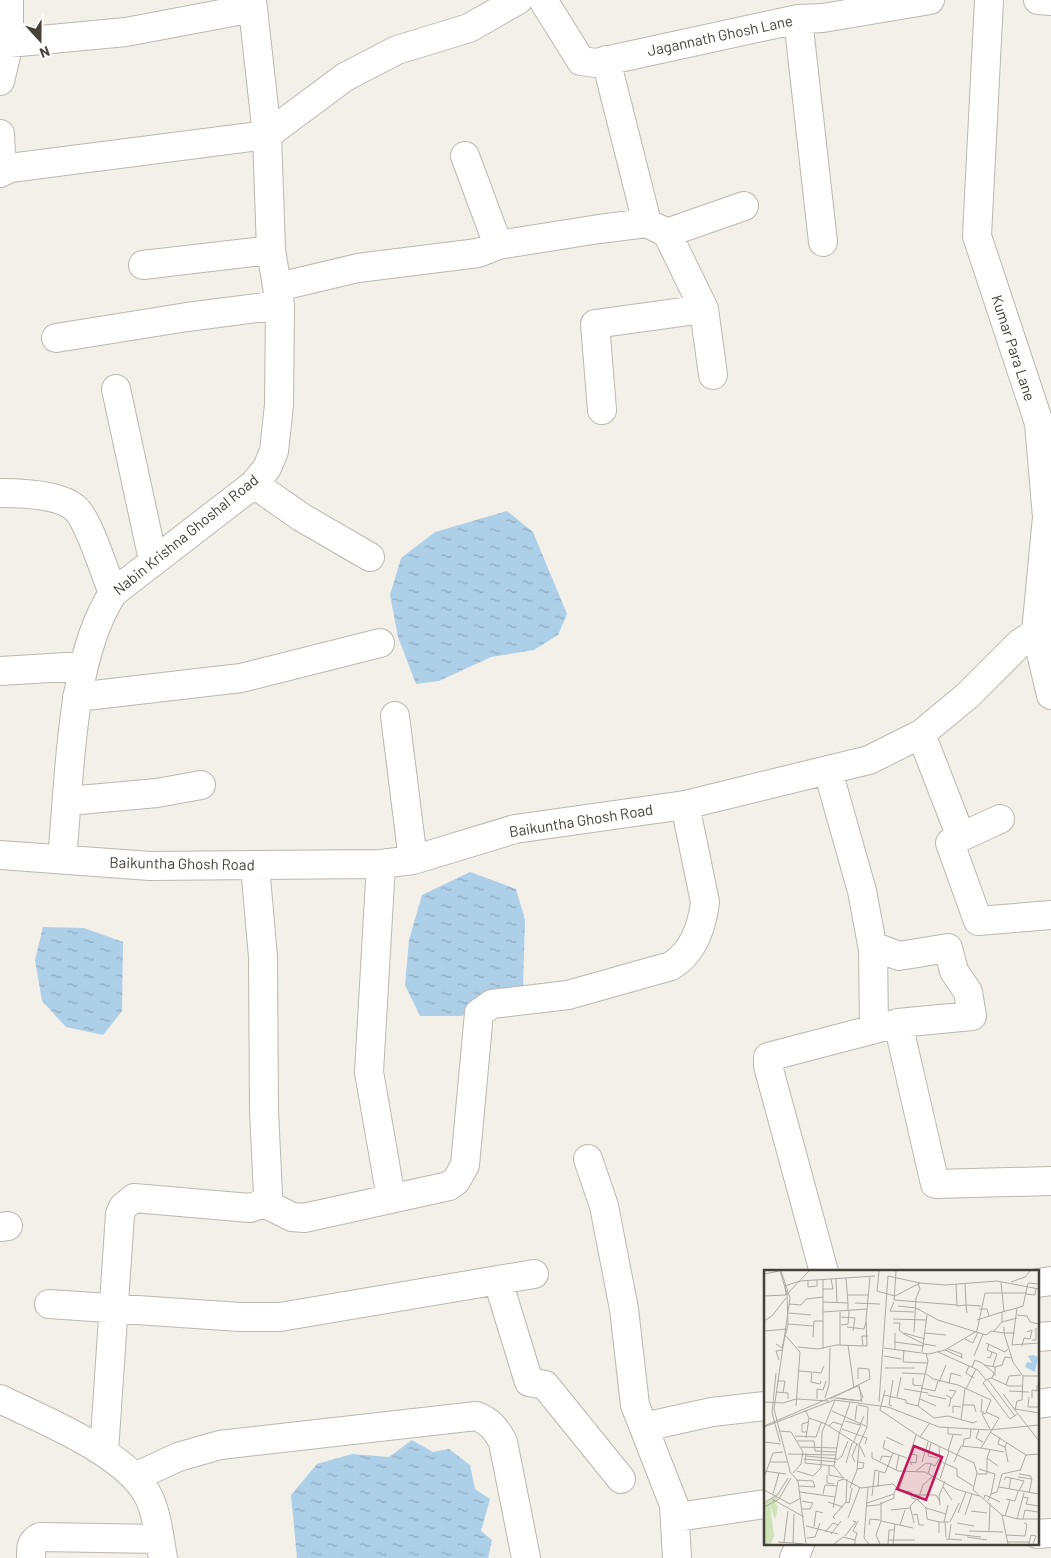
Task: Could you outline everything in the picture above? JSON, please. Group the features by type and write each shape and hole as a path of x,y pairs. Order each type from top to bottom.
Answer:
{"street":[{"path":"0,81 9,44 9,0"},
{"path":"0,134 1,172 10,168 267,135 345,77 397,50 470,28 518,0"},
{"name":"Jagannath Ghosh Lane","path":"543,0 581,61 596,63 661,50 814,12 930,0"},
{"name":"Kumar Para Lane","path":"989,0 977,236 1039,424 1047,517 1044,627 1051,695"},
{"path":"1038,0 1051,1"},
{"path":"9,44 126,32 253,4"},
{"name":"Nabin Krishna Ghoshal Road","path":"62,859 77,697 83,666 104,607 113,593 153,560 254,484 267,468 274,451 279,406 279,296 271,250 267,135 253,4"},
{"path":"814,12 823,242"},
{"path":"606,60 657,228 704,309 713,375"},
{"path":"465,156 498,246"},
{"path":"56,338 187,317 279,296 358,268 478,253 498,246 657,228 744,206"},
{"path":"143,265 271,250"},
{"path":"602,410 595,324 704,309"},
{"path":"116,390 153,560"},
{"path":"254,484 301,517 370,557"},
{"path":"0,493 49,497 76,508 86,524 113,593"},
{"name":"Baikuntha Ghosh Road","path":"0,855 150,866 381,864 413,860 515,829 685,805 869,760 921,734 967,696 1020,642 1044,627"},
{"path":"77,697 242,678 380,643"},
{"path":"0,671 83,666"},
{"path":"395,716 413,860"},
{"path":"921,734 961,838"},
{"path":"828,771 862,891 886,1026 935,1184 1051,1181"},
{"path":"68,801 157,793 201,785"},
{"path":"264,1203 292,1217 304,1218 449,1186 456,1181 465,1165 478,1013 484,1007 492,1004 585,991 671,966 682,960 691,949 704,914 705,902 685,805"},
{"path":"978,921 950,843 1000,819"},
{"path":"381,864 369,1072 391,1198"},
{"path":"104,1452 112,1309 120,1214 128,1201 134,1198 250,1208 264,1203 268,1195 264,1111 263,957 256,866"},
{"path":"873,950 878,948 900,956 948,948 978,921 1051,914"},
{"path":"823,1270 768,1066 768,1057 886,1026 972,1016 968,992 954,971 948,948"},
{"path":"588,1159 596,1176 604,1206 624,1308 632,1392 672,1496 677,1517 677,1558"},
{"path":"49,1304 240,1317 280,1317 534,1274"},
{"path":"498,1281 529,1382 545,1384 621,1479"},
{"path":"1038,1283 1051,1281"},
{"path":"1038,1337 1051,1336"},
{"path":"0,1398 104,1452 135,1477 150,1501 161,1548 40,1537 34,1540 31,1545 31,1558"},
{"path":"1038,1404 1051,1402"},
{"path":"644,1427 712,1412 764,1406"},
{"path":"135,1477 178,1458 220,1445 476,1416 487,1420 496,1429 503,1442 526,1558"},
{"path":"677,1517 764,1504"},
{"path":"1038,1534 1051,1533"},
{"path":"794,1558 799,1546"}],"water":[{"path":"507,511 533,532 567,614 558,635 534,650 491,657 439,681 416,684 398,637 390,595 401,558 435,532"},
{"path":"470,872 516,889 525,920 523,989 480,1005 462,1016 420,1016 405,985 409,940 422,895"},
{"path":"43,927 84,928 123,942 122,1011 103,1035 66,1027 42,1001 35,960"},
{"path":"412,1440 433,1452 449,1449 470,1465 475,1489 490,1499 481,1531 492,1540 488,1558 297,1558 291,1495 317,1464 352,1454 389,1457"}]}
